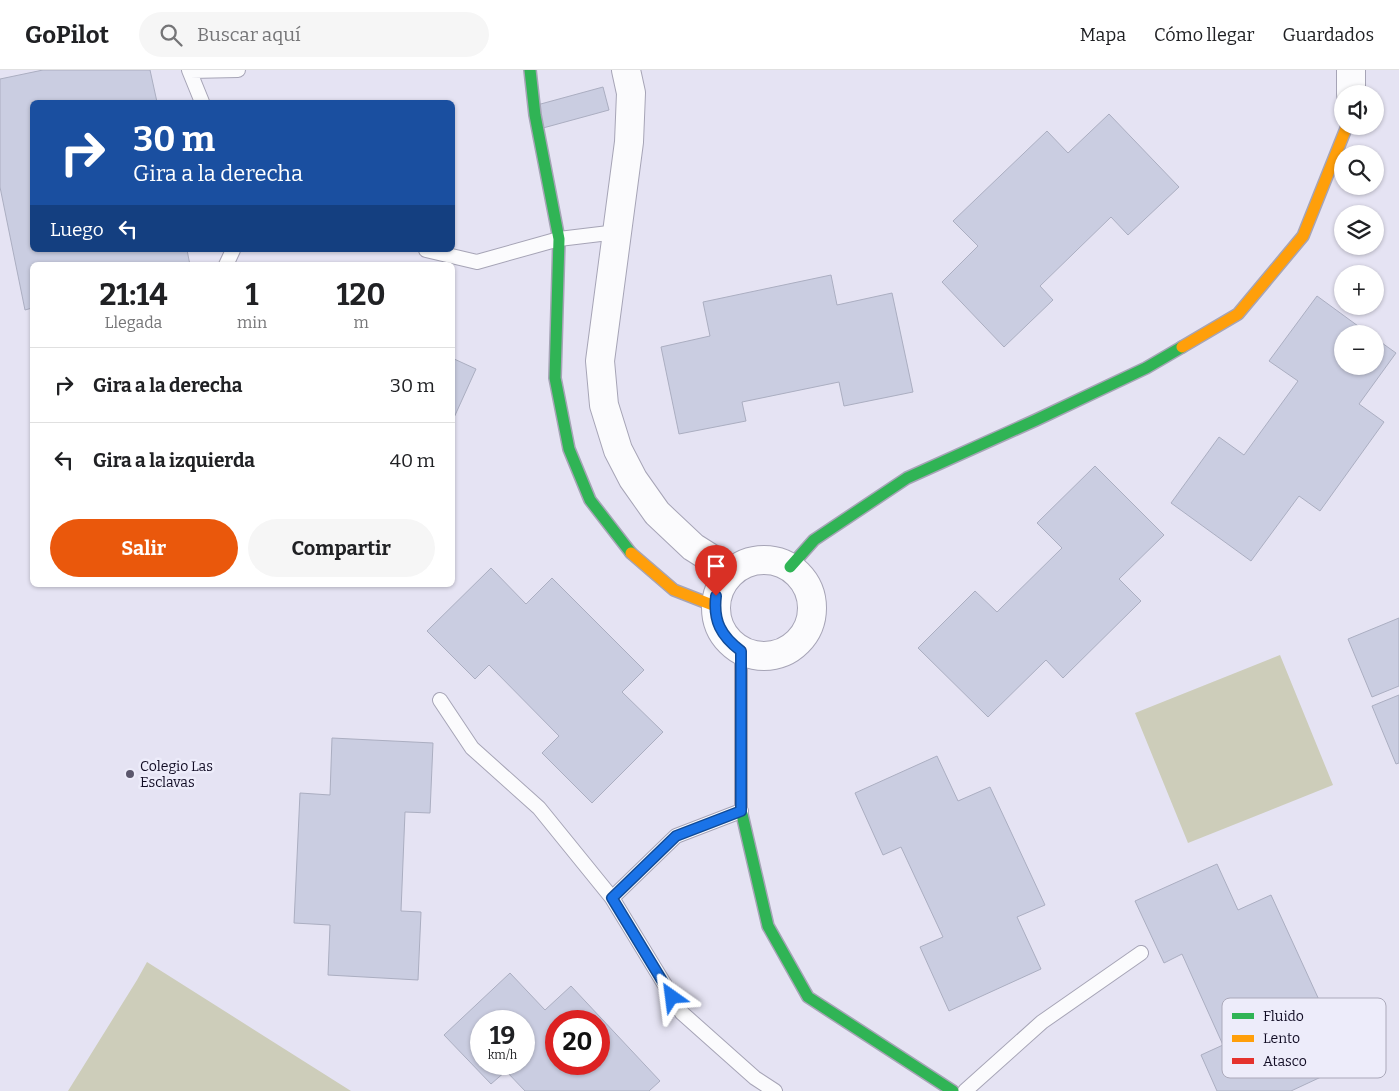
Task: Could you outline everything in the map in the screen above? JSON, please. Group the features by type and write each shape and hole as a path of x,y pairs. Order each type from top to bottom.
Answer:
{"street":[{"path":"530,70 535,114 558,239 555,378 569,449 590,500 632,554 674,590 715,606"},
{"path":"626,70 631,93 629,142 600,361 604,405 618,450 632,479 656,512 693,547 731,571"},
{"path":"1351,70 1351,85"},
{"path":"790,567 814,540 907,478 1146,368 1238,314 1302,236 1342,135"},
{"path":"754,560 779,561 790,567 803,578 810,593 813,609 810,625 801,639 789,650 773,656 757,656 741,651 730,643 722,632 717,620 715,606 720,587 731,571 742,564 754,560"},
{"path":"741,651 741,811 768,926 808,998 953,1091"}],"lane":[{"path":"201,100 189,70 238,70"},
{"path":"434,252 476,262 558,239 618,232"},
{"path":"440,700 472,748 539,808 612,898 682,1013 755,1078 775,1091"},
{"path":"612,898 676,836 741,811"},
{"path":"964,1091 1042,1022 1141,953"}],"green space":[{"path":"1280,655 1333,785 1188,843 1135,713"},
{"path":"147,962 351,1091 68,1091"}],"building":[{"path":"43,70 150,70 157,100 30,100 30,252 187,252 189,262 30,262 30,309 25,310 0,187 0,79"},
{"path":"603,87 609,110 543,128 537,105"},
{"path":"1109,114 1179,187 1128,235 1111,217 1040,286 1053,300 1004,347 942,282 978,246 953,221 1047,131 1068,153"},
{"path":"831,275 837,305 892,293 913,392 844,406 839,382 742,402 746,421 679,434 661,347 710,336 703,302"},
{"path":"1317,296 1334,308 1334,315 1343,315 1357,325 1334,325 1334,375 1380,375 1359,404 1384,422 1320,511 1299,496 1251,561 1171,503 1219,437 1244,455 1298,381 1269,361"},
{"path":"1384,344 1396,353 1384,370"},
{"path":"455,359 476,369 455,415"},
{"path":"1095,466 1164,535 1119,579 1141,601 1063,678 1046,660 988,717 918,648 975,591 997,612 1062,548 1037,523"},
{"path":"491,568 526,604 552,578 644,670 622,692 663,732 592,803 542,753 559,736 489,665 475,679 427,631"},
{"path":"1399,618 1399,686 1372,697 1348,639"},
{"path":"1399,695 1399,763 1396,764 1372,706"},
{"path":"332,738 433,743 430,813 405,812 401,911 421,912 418,980 328,975 330,925 294,923 300,793 330,795"},
{"path":"937,756 958,801 990,787 1045,905 1017,917 1041,969 949,1011 920,947 943,937 901,847 883,855 855,793"},
{"path":"1217,864 1238,910 1271,895 1318,998 1222,998 1222,1043 1182,954 1164,963 1135,901"},
{"path":"510,973 545,1010 545,1075 610,1075 610,1028 660,1081 649,1091 525,1091 510,1075 535,1075 535,1010 471,1010"},
{"path":"571,986 593,1010 545,1010"},
{"path":"470,1011 470,1062 444,1035"},
{"path":"1222,1045 1222,1078 1319,1078 1291,1091 1217,1091 1201,1055"},
{"path":"482,1075 501,1075 491,1084"}],"traffic: fast":[{"path":"530,70 535,115 559,239 555,378 569,449 590,500 631,553"},
{"path":"790,567 814,540 907,478 1146,368 1182,347"},
{"path":"741,810 768,926 808,997 953,1091"}],"traffic: slow":[{"path":"1182,347 1238,314 1303,236 1343,135"},
{"path":"631,553 674,590 715,606"}],"traffic: jam":[{"path":"741,651 741,810"}],"place":[{"name":"Colegio Las Esclavas","path":"130,774"}],"route":[{"path":"672,997 612,898 676,836 741,811 741,651 730,643 722,632 717,620 716,596"}]}
